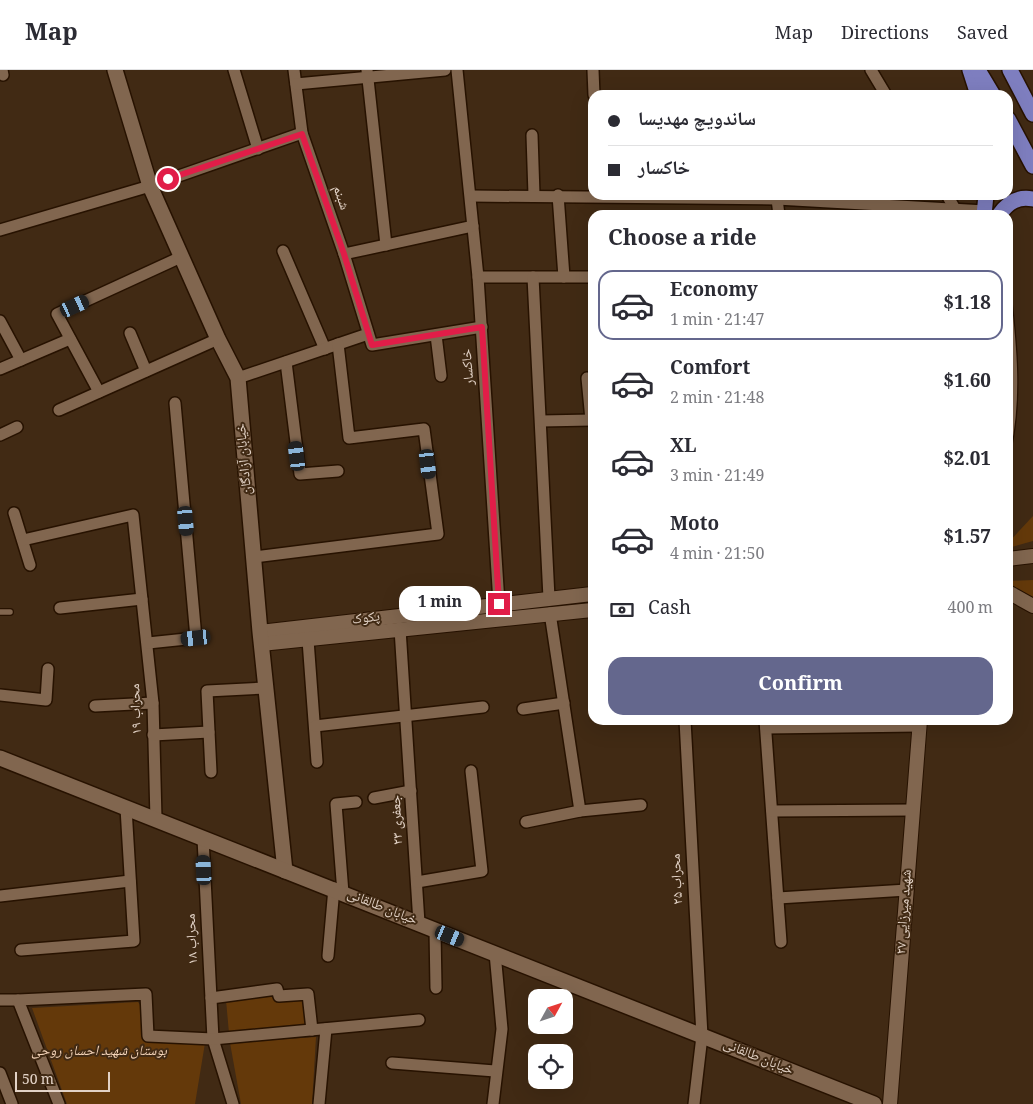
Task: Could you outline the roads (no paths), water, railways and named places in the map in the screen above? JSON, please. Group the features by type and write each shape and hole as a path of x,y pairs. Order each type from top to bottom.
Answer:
{"highway":[{"path":"970,70 976,90"},
{"path":"978,70 990,90"},
{"path":"1011,70 1033,102"},
{"path":"1011,70 1033,114"},
{"path":"1013,128 1033,166"},
{"path":"996,210 1020,198 1033,199"}],"main road":[{"name":"خیابان آزادگان","path":"115,70 150,186 218,339 238,378 261,638 286,870"},
{"name":"خیابان طالقانی","path":"0,758 874,1104"}],"street":[{"path":"234,70 258,149"},
{"name":"شبنم","path":"294,70 302,134 344,254 368,334"},
{"path":"296,84 367,73 445,70"},
{"name":"خاکسار","path":"457,70 471,196 482,327 499,604"},
{"path":"594,70 594,90"},
{"path":"871,70 883,90"},
{"path":"367,73 386,245"},
{"path":"0,230 150,186 302,134"},
{"path":"532,134 534,195"},
{"path":"558,195 564,277"},
{"path":"471,196 588,195"},
{"path":"840,200 962,210"},
{"path":"950,200 955,209"},
{"path":"344,254 473,226"},
{"path":"283,251 325,349"},
{"path":"98,392 57,314 181,257"},
{"path":"533,277 549,598"},
{"path":"478,278 588,277"},
{"path":"0,321 21,360"},
{"path":"238,378 368,334 372,345 482,327"},
{"path":"130,332 146,371"},
{"path":"436,336 441,376"},
{"path":"0,369 70,339"},
{"path":"59,410 218,339"},
{"path":"254,557 438,534 424,429 349,438 338,344"},
{"path":"286,362 300,474 338,471"},
{"path":"587,378 588,386"},
{"path":"148,643 196,638 175,403"},
{"path":"541,421 588,420"},
{"path":"0,435 17,427"},
{"path":"14,513 30,565"},
{"name":"محراب ۱۹","path":"23,540 133,514 153,703 156,820"},
{"path":"1013,558 1033,556"},
{"name":"پکوک","path":"261,638 499,604 588,594"},
{"path":"1013,595 1033,606"},
{"path":"60,608 142,598"},
{"name":"پکوک","path":"261,638 308,640 588,610"},
{"path":"550,613 580,811"},
{"name":"جعفری ۲۳","path":"400,629 419,923"},
{"path":"308,640 317,762"},
{"path":"0,695 46,700 48,669"},
{"path":"211,772 206,691 266,688"},
{"path":"95,706 153,703"},
{"path":"523,709 564,703"},
{"path":"314,726 483,707"},
{"name":"محراب ۲۵","path":"684,725 702,1036 694,1104"},
{"path":"766,725 781,942"},
{"name":"شهید میرزایی ۲۷","path":"890,1104 920,725"},
{"path":"153,736 209,732"},
{"path":"417,882 482,871 471,771"},
{"path":"374,798 411,791"},
{"path":"328,956 338,891 336,804 356,802"},
{"path":"526,822 580,811 641,805"},
{"path":"22,950 134,941 126,808"},
{"path":"772,811 913,810"},
{"name":"محراب ۱۸","path":"202,838 213,1039 233,1104"},
{"path":"0,896 130,881"},
{"path":"778,898 907,890"},
{"path":"435,930 436,988"},
{"path":"493,1104 495,1072 502,1029 495,953"},
{"path":"211,998 277,989 279,996 308,994 312,1030"},
{"path":"1,997 18,1000 146,994 148,1036 213,1039 419,1020"},
{"path":"18,1000 59,1104"},
{"path":"319,1104 326,1029"},
{"path":"392,1063 495,1072"},
{"path":"0,1073 12,1104"}],"lane":[{"path":"1013,366 1013,412"},
{"path":"0,612 10,612"}],"park label":[{"name":"بوستان شهید احسان روحی","path":"99,1052"}]}
